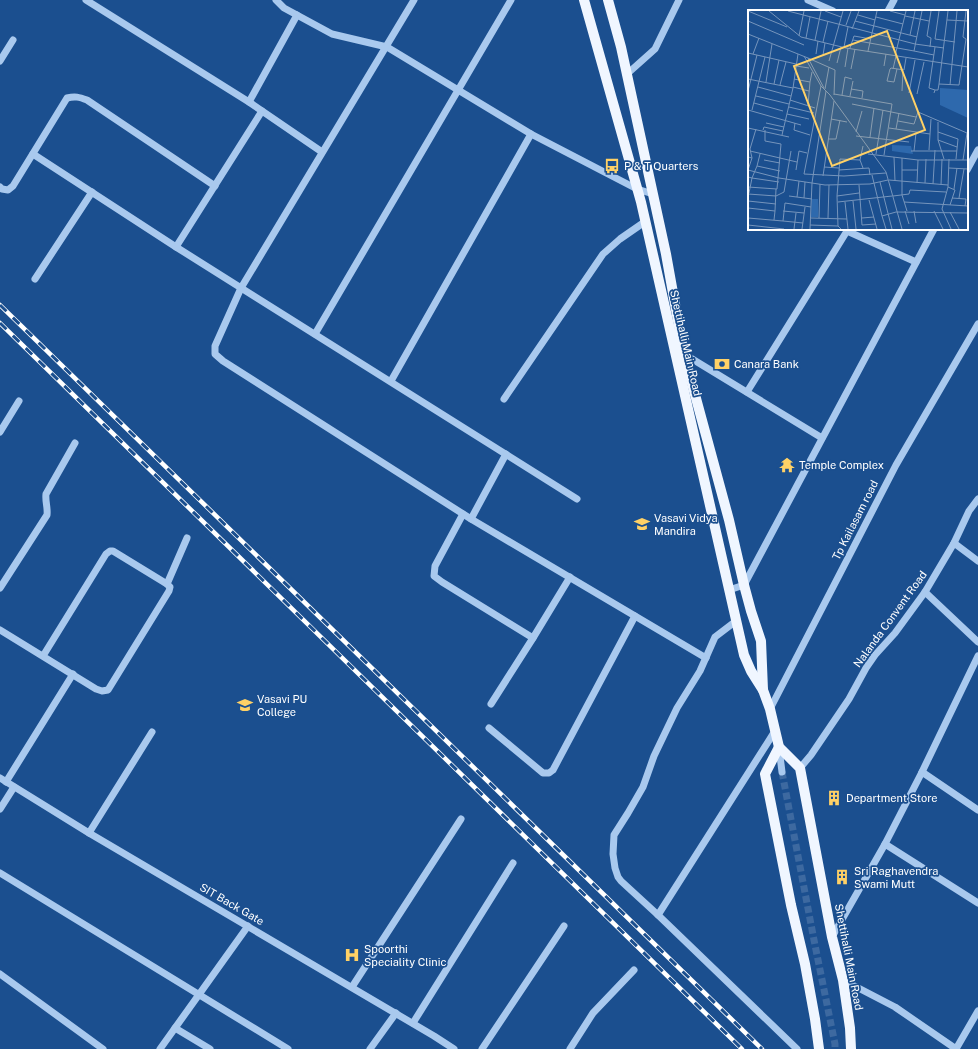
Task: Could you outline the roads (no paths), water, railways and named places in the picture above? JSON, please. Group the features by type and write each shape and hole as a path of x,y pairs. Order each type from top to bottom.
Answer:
{"main road":[{"name":"Shettihalli Main Road","path":"584,0 646,221 744,655 751,671 763,690 770,709 779,747"},
{"name":"Shettihalli Main Road","path":"608,0 621,47 666,254 684,354 729,520 744,585 761,642 763,690"},
{"path":"800,768 779,747 765,774 791,905 805,964 819,1049"},
{"name":"Shettihalli Main Road","path":"800,768 832,936 843,980 850,1028 851,1049"}],"street":[{"path":"276,0 284,8 332,34 386,47 531,134 638,189 653,194"},
{"path":"414,0 241,288 215,346 214,354 222,361 471,519 706,658"},
{"path":"315,334 511,0"},
{"path":"627,74 655,49 678,0"},
{"path":"808,0 824,3 832,10"},
{"path":"889,10 894,0"},
{"path":"90,1 249,102 322,152"},
{"path":"249,102 297,15"},
{"path":"0,61 13,40"},
{"path":"0,187 8,190 13,186 67,98 73,96 87,100 215,186"},
{"path":"176,247 262,111"},
{"path":"390,381 531,134"},
{"path":"968,167 978,150"},
{"path":"33,154 176,247 577,499"},
{"path":"35,279 92,192"},
{"path":"504,399 602,254 620,239 646,221"},
{"path":"729,590 744,585 933,230"},
{"path":"747,392 847,231 916,262"},
{"name":"Tp Kailasam road","path":"770,709 896,465 978,324"},
{"path":"684,354 822,438"},
{"path":"0,432 19,401"},
{"path":"0,588 48,515 46,494 75,443"},
{"path":"471,519 506,454"},
{"name":"Nalanda Convent Road","path":"800,768 811,755 849,699 866,668 895,633 925,592 954,543 969,511 978,499"},
{"path":"463,514 435,566 434,576 533,638"},
{"path":"167,584 187,538"},
{"path":"954,543 978,561"},
{"path":"0,630 42,656 73,674 96,689 102,691 108,690 169,591 170,587 113,551 110,551 106,554 42,656"},
{"path":"491,704 570,577"},
{"path":"925,592 978,642"},
{"path":"489,728 543,773 549,774 553,770 635,616"},
{"path":"736,621 715,637 700,670 677,708 654,756 643,786 614,835 613,854 615,868 620,881 658,915 797,1049"},
{"path":"832,936 885,844 922,772 978,656"},
{"path":"3,780 73,674"},
{"path":"89,833 152,732"},
{"path":"658,915 775,732"},
{"path":"779,747 782,772"},
{"path":"922,772 978,810"},
{"name":"SIT Back Gate","path":"3,780 89,833 413,1023 452,1049"},
{"path":"0,809 14,787"},
{"path":"352,987 461,819"},
{"path":"885,844 978,903"},
{"path":"413,1023 513,863"},
{"path":"0,873 288,1049"},
{"path":"160,1049 248,926"},
{"path":"482,1049 564,926"},
{"path":"570,1049 593,1013 634,970"},
{"path":"0,974 103,1049"},
{"path":"843,980 895,1007 956,1049 978,1011"},
{"path":"370,1049 396,1013"},
{"path":"175,1028 210,1049"}],"tunnel":[{"path":"782,772 835,1049"}],"railway":[{"path":"0,305 762,1049"},
{"path":"0,323 742,1049"}],"place":[{"name":"P & T Quarters","path":"612,166"},
{"name":"Canara Bank","path":"722,364"},
{"name":"Temple Complex","path":"787,465"},
{"name":"Vasavi Vidya Mandira","path":"642,524"},
{"name":"Vasavi PU College","path":"245,705"},
{"name":"Department Store","path":"834,798"},
{"name":"Sri Raghavendra Swami Mutt","path":"842,877"},
{"name":"Spoorthi Speciality Clinic","path":"352,955"}]}
